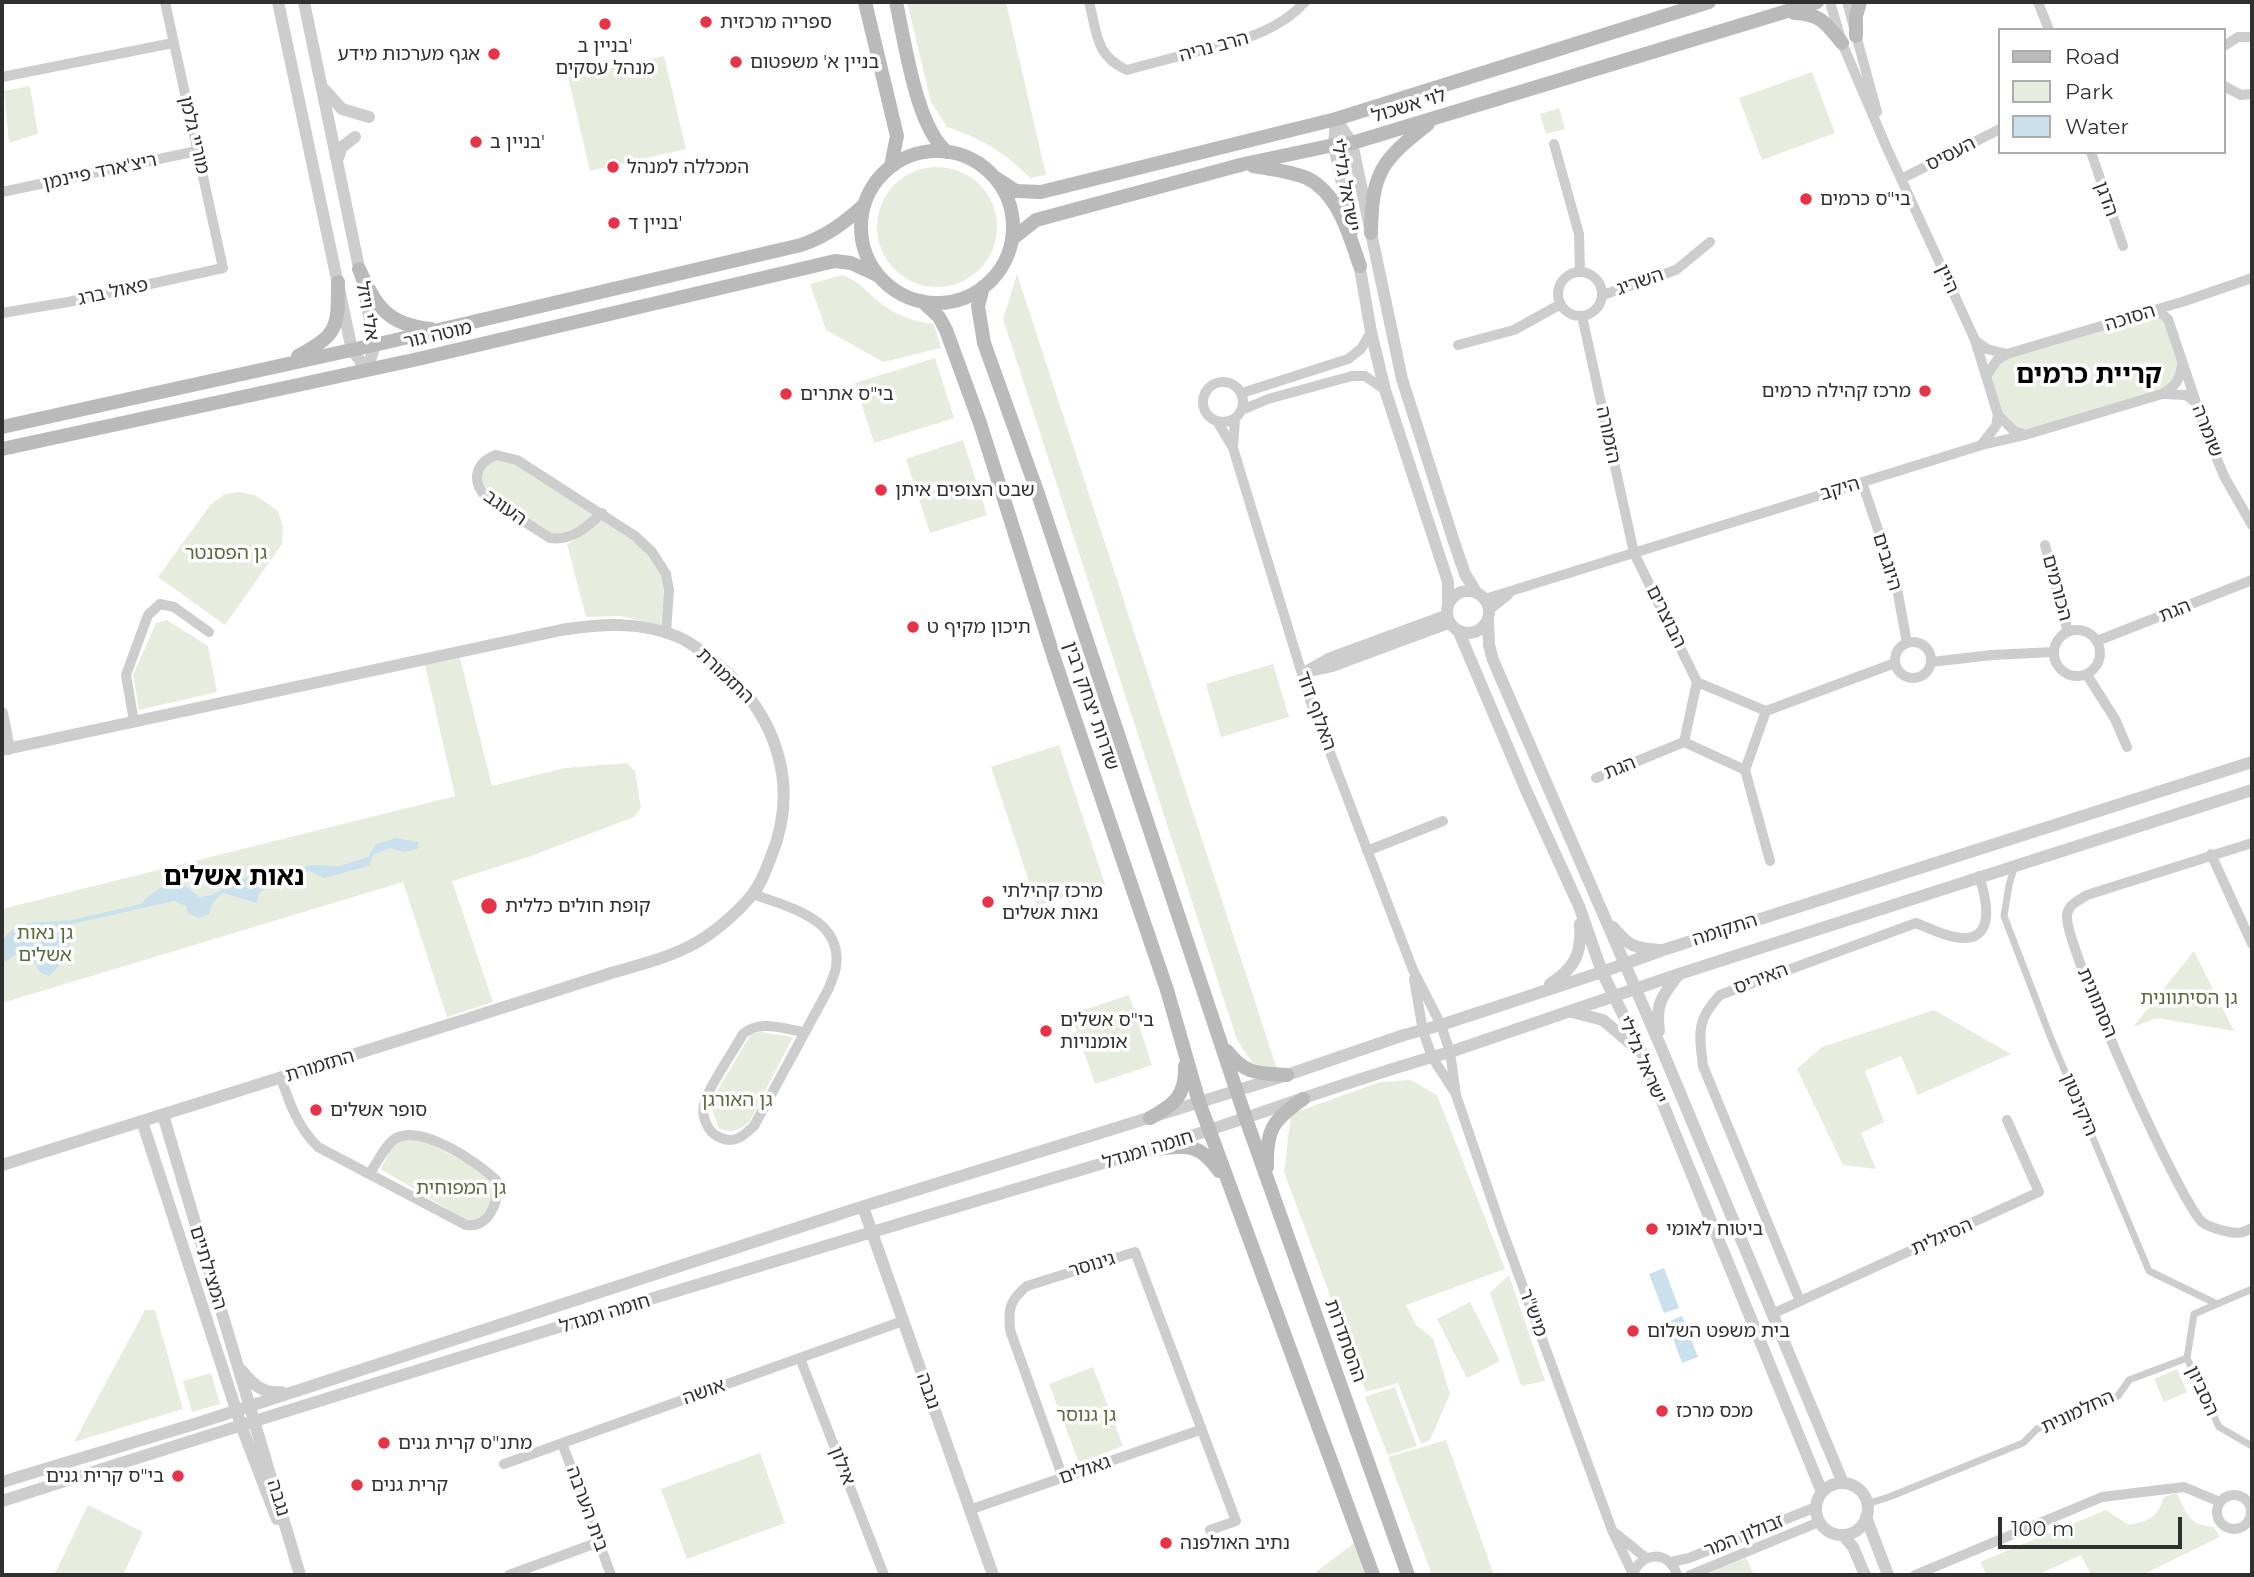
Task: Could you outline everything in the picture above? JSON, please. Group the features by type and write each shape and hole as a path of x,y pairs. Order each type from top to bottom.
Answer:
{"main road":[{"path":"865,2 897,136 891,166"},
{"path":"896,2 921,110 931,135 947,152"},
{"name":"לוי אשכול","path":"993,176 1016,191 1041,192 1336,119 1709,2"},
{"name":"לוי אשכול","path":"1012,239 1036,220 1244,164 1352,143 1817,2"},
{"path":"1856,36 1856,16 1860,2"},
{"path":"1782,13 1810,14 1821,19 1842,43"},
{"path":"1371,233 1371,202 1380,172 1398,149 1434,119"},
{"path":"930,151 947,152 976,162 993,176 1010,205 1012,239 1001,267 983,287 955,301 932,303 910,298 893,289 879,276 867,257 861,236 862,213 869,192 884,171 905,157 930,151"},
{"path":"1244,164 1288,172 1318,184 1340,214 1360,267"},
{"name":"מוטה גור","path":"2,427 375,345 801,244 822,237 837,228 864,205"},
{"name":"מוטה גור","path":"2,449 367,370 835,261 851,263 879,276"},
{"path":"359,269 370,293 393,318 413,327 442,329"},
{"path":"283,365 318,346 332,333 338,314 338,282"},
{"name":"שדרות יצחק רבין","path":"983,287 978,306 984,343 1037,491 1246,1119"},
{"name":"שדרות יצחק רבין","path":"922,301 939,317 946,330 980,423 1055,661 1167,990 1209,1132"},
{"path":"1220,1043 1241,1067 1252,1072 1287,1074"},
{"path":"1150,1118 1177,1100 1182,1090 1185,1079 1184,1047"},
{"path":"1267,1179 1266,1152 1270,1129 1282,1114 1303,1099"},
{"name":"ההסתדרות","path":"1246,1119 1408,1575"},
{"path":"1209,1132 1373,1575"},
{"path":"1147,1150 1183,1147 1199,1149 1209,1157 1234,1197"}],"street":[{"name":"מוריי גלמן","path":"165,2 223,268"},
{"name":"אלי ויזל","path":"278,2 352,350 367,370"},
{"name":"אלי ויזל","path":"304,2 375,345 367,370"},
{"name":"הרב נריה","path":"1089,2 1101,51 1114,64 1127,70 1254,36 1293,15 1305,2"},
{"name":"היין","path":"1830,2 1842,43 1886,146 1976,340 1998,415"},
{"name":"היין","path":"1847,2 1886,146"},
{"path":"2038,2 2048,28"},
{"path":"2226,45 2238,37 2252,37"},
{"path":"2,77 173,43"},
{"path":"323,87 342,109 369,117"},
{"path":"2226,87 2252,98"},
{"name":"ישראל גלילי","path":"1336,119 1352,143 1402,379 1452,539 1465,574 1485,605 1493,660 1660,1045 1843,1483 1858,1489 1888,1575"},
{"name":"ישראל גלילי","path":"1336,119 1334,145 1371,332 1385,390 1448,582 1451,618 1579,906 1602,972 1642,1053 1822,1492"},
{"name":"העסיס","path":"1901,179 1998,131"},
{"path":"338,159 342,146 355,137"},
{"path":"1554,144 1579,234 1580,272"},
{"name":"ריצ'ארד פיינמן","path":"2,192 197,151"},
{"name":"הדגן","path":"2092,154 2123,246"},
{"name":"השריג","path":"1603,295 1676,270 1710,242"},
{"name":"פאול ברג","path":"2,313 68,302 223,268"},
{"path":"1580,272 1596,278 1603,295 1597,309 1582,316 1566,311 1558,297 1561,283 1566,277 1580,272"},
{"name":"הסוכה","path":"1987,374 1997,360 2007,355 2252,278"},
{"path":"2173,331 2175,314 2185,301"},
{"path":"1458,345 1514,330 1560,304"},
{"path":"2151,311 2168,319 2173,331"},
{"name":"הזמורה","path":"1582,316 1634,553"},
{"name":"שומרה","path":"2173,331 2208,438 2225,478 2252,525"},
{"path":"1242,393 1348,359 1361,349 1371,332"},
{"path":"1976,340 1987,349 2007,355"},
{"path":"2162,394 2174,387 2180,379 2182,364"},
{"path":"1242,410 1268,399 1352,376 1365,376 1385,390"},
{"path":"1228,382 1238,387 1242,393 1242,410 1235,419 1217,421 1203,405 1205,392 1216,383 1228,382"},
{"name":"היקב","path":"1485,605 1519,589 1982,445 2025,435 2162,394 2186,395 2196,402"},
{"path":"1998,415 2007,425 2025,435"},
{"path":"1982,445 1996,426 1998,415"},
{"name":"האלוף דוד","path":"1233,448 1235,419"},
{"name":"האלוף דוד","path":"1217,421 1233,448 1302,673 1367,851 1413,970 1441,1025"},
{"name":"העוגב","path":"602,513 583,531 562,540 550,538 486,497 475,481 476,474 486,459 496,455 517,460 602,513 635,536 652,552 666,574 669,608 666,633"},
{"name":"היוגבים","path":"1862,482 1896,583 1907,643"},
{"name":"הכורמים","path":"2045,545 2068,632"},
{"name":"הבוצרים","path":"1634,553 1698,682"},
{"name":"הגת","path":"2097,641 2252,580"},
{"path":"1471,591 1485,605 1484,625 1472,632 1451,618 1459,593 1471,591"},
{"path":"134,722 126,675 148,615 160,604 174,607 209,632"},
{"path":"1302,673 1328,658 1451,618"},
{"name":"התזמורת","path":"2,1165 650,961 690,946 732,915 753,894 767,868 783,824 785,797 775,745 758,708 732,677 692,645 666,633 630,625 561,630 5,750"},
{"path":"2068,632 2088,632 2097,641 2101,657 2087,675 2079,677 2058,667 2054,652 2058,639 2068,632"},
{"path":"1907,643 1919,643 1928,650 1931,662 1926,672 1910,678 1900,673 1895,663 1896,653 1907,643"},
{"path":"1931,662 1992,654 2054,652"},
{"path":"1745,770 1684,742 1698,682 1766,710 1895,663"},
{"path":"2087,675 2115,719 2127,747"},
{"path":"1766,710 1745,770 1770,861"},
{"path":"2,713 5,750"},
{"name":"הגת","path":"1596,778 1684,742"},
{"name":"התקומה","path":"1199,1102 2252,762"},
{"name":"התקומה","path":"1209,1132 1635,988 2252,790"},
{"path":"1367,851 1443,821"},
{"name":"הסתוונית","path":"2252,843 2087,895 2073,904 2066,914 2068,931 2106,1027 2159,1146 2188,1202 2203,1222 2213,1227 2241,1233 2252,1228"},
{"path":"2211,854 2252,944"},
{"name":"היקינטון","path":"2015,865 2004,916 2050,1036 2149,1271 2217,1304"},
{"name":"האיריס","path":"1800,1301 1703,1066 1699,1032 1705,1010 1720,995 1916,923 1949,936 1971,937 1983,930 1988,914 1979,876"},
{"path":"753,894 806,914 826,928 833,940 836,967 829,988 754,1126 741,1138 729,1141 717,1137 704,1119 705,1102 743,1034 759,1025 804,1032"},
{"path":"1535,994 1563,975 1579,952 1579,906"},
{"path":"1602,914 1622,939 1634,948 1663,950"},
{"name":"האלוף דוד","path":"1413,970 1423,1031 1432,1058"},
{"path":"1660,1045 1657,1008 1679,974"},
{"path":"1555,1015 1572,1012 1603,1020 1642,1053"},
{"name":"מיש\"ר","path":"1441,1025 1450,1052 1456,1095 1500,1224 1612,1530 1633,1575"},
{"name":"מיש\"ר","path":"1432,1058 1456,1095"},
{"path":"281,1078 304,1134 318,1147 466,1226 480,1224 488,1217 498,1196 497,1181 482,1166 422,1136 410,1134 395,1139 370,1173"},
{"name":"חומה ומגדל","path":"2,1482 243,1408 863,1207 1199,1102"},
{"name":"המצילתיים","path":"163,1115 237,1366 243,1408 241,1425"},
{"name":"הסיגלית","path":"1772,1314 2039,1192 2007,1120"},
{"name":"המצילתיים","path":"142,1121 243,1408 255,1421"},
{"name":"חומה ומגדל","path":"2,1502 241,1425 1209,1132"},
{"name":"נגבה","path":"863,1207 993,1575"},
{"name":"גינוסר","path":"1063,1478 1010,1330 1008,1312 1016,1295 1027,1286 1135,1252 1236,1521 1210,1530"},
{"path":"2187,1358 2194,1314 2252,1289"},
{"name":"אושה","path":"504,1464 903,1321"},
{"name":"אילון","path":"800,1358 884,1575"},
{"name":"הסביון","path":"2187,1358 2219,1427 2252,1446"},
{"name":"החלמונית","path":"1867,1510 1889,1497 2023,1443 2038,1429 2118,1396 2129,1380 2187,1358"},
{"path":"237,1366 253,1385 263,1391 295,1390"},
{"name":"נגבה","path":"255,1421 299,1575"},
{"name":"נגבה","path":"241,1425 299,1575"},
{"name":"גאולים","path":"969,1510 1200,1430"},
{"name":"בית הערבה","path":"562,1443 611,1575"},
{"path":"1843,1483 1827,1487 1822,1492 1816,1507 1819,1522 1825,1529 1843,1535 1853,1547 1865,1575"},
{"path":"1916,1575 1932,1573 2102,1497 2184,1487 2220,1503"},
{"path":"2229,1496 2244,1497 2250,1505 2252,1517 2245,1527 2239,1530 2227,1528 2217,1514 2220,1503 2229,1496"},
{"name":"זבולון המר","path":"1671,1562 1689,1558 1816,1507"},
{"path":"1843,1535 1855,1531 1867,1510"},
{"name":"זבולון המר","path":"1690,1575 1819,1522"},
{"path":"1612,1530 1646,1558"},
{"path":"509,1575 599,1542"},
{"path":"1633,1575 1640,1562 1659,1556 1671,1562 1677,1575"}],"green space":[{"path":"907,2 1006,2 1046,175 1030,178 992,147 947,127 931,102"},
{"path":"664,56 686,149 590,171 568,77"},
{"path":"1812,72 1835,133 1762,160 1739,98"},
{"path":"30,86 38,134 9,143 4,91"},
{"path":"1559,108 1565,129 1546,134 1540,114"},
{"path":"937,167 960,171 980,184 993,204 997,227 993,250 980,270 960,283 937,287 914,283 894,270 881,250 877,227 881,204 894,184 914,171"},
{"path":"1017,274 1277,1069 1256,1068 1237,1040 1003,319"},
{"path":"842,275 894,312 913,320 934,324 941,348 883,362 826,330 810,284"},
{"path":"2151,311 2162,314 2182,364 2174,387 2025,435 2007,425 1987,375 1997,360"},
{"path":"935,358 954,418 874,443 855,383"},
{"path":"963,440 987,515 930,533 906,459"},
{"path":"496,459 516,463 596,514 570,533 551,534 483,489 480,474"},
{"name":"גן הפסנטר","path":"240,492 255,495 278,511 283,527 282,544 225,625 158,577 211,504 225,494"},
{"path":"601,520 642,548 660,570 664,590 661,625 620,616 586,617 567,544"},
{"path":"167,620 208,646 217,692 139,710 133,675 156,623"},
{"name":"גן נאות אשלים","path":"460,658 492,786 565,768 627,763 635,771 641,808 634,817 531,856 452,881 493,1002 447,1017 403,882 2,1003 2,909 455,796 425,665"},
{"path":"1273,664 1289,717 1221,737 1206,684"},
{"path":"1059,745 1105,884 1037,906 991,767"},
{"name":"גן הסיתוונית","path":"2194,951 2234,1031 2157,1018 2133,1027"},
{"path":"1129,995 1152,1065 1095,1084 1071,1014"},
{"path":"1934,1010 2011,1054 1918,1095 1901,1056 1865,1071 1884,1122 1861,1133 1876,1169 1843,1165 1797,1069 1822,1047"},
{"name":"גן האורגן","path":"760,1032 793,1037 750,1121 736,1130 719,1129 710,1103 751,1034"},
{"path":"1411,1080 1437,1095 1505,1269 1406,1305 1416,1325 1433,1338 1450,1394 1430,1440 1421,1444 1398,1383 1366,1392 1284,1172 1291,1114 1380,1082"},
{"name":"גן המפוחית","path":"411,1137 421,1139 480,1170 494,1183 491,1205 478,1221 467,1221 381,1169 395,1145"},
{"path":"1509,1275 1545,1381 1521,1386 1490,1293"},
{"path":"1470,1302 1500,1361 1467,1378 1437,1319"},
{"path":"145,1310 155,1310 183,1409 74,1442"},
{"name":"גן גנוסר","path":"1093,1367 1123,1446 1079,1463 1049,1384"},
{"path":"2177,1369 2187,1392 2164,1402 2154,1379"},
{"path":"211,1373 220,1404 192,1412 183,1381"},
{"path":"1395,1387 1417,1446 1388,1455 1365,1397"},
{"path":"1446,1440 1494,1575 1432,1575 1388,1457"},
{"path":"760,1453 785,1523 687,1559 661,1489"},
{"path":"2177,1493 2190,1517 2199,1524 2214,1527 2220,1537 2142,1575 2091,1575 2081,1555 2037,1575 1987,1575 1980,1562 2106,1510 2129,1525 2143,1521 2155,1514 2164,1497"},
{"path":"88,1505 143,1532 123,1575 55,1573"},
{"path":"1357,1541 1370,1575 1315,1575 1317,1571"},
{"path":"1746,1558 1754,1575 1703,1575"}],"water":[{"path":"396,838 419,842 417,849 403,852 391,848 374,854 369,866 324,878 309,871 277,881 259,893 257,903 223,893 213,902 209,914 198,918 188,913 186,906 174,901 72,924 66,953 49,976 40,972 33,956 28,958 15,955 2,964 2,940 14,928 30,923 71,920 141,904 149,895 164,886 181,882 199,897 212,895 239,880 255,875 258,878 313,865 339,866 368,857 376,844"},
{"path":"1664,1268 1679,1308 1664,1313 1649,1274"},
{"path":"1682,1316 1698,1357 1682,1363 1667,1322"}],"place":[{"name":"ספריה מרכזית","path":"706,22"},
{"name":"בניין ב' מנהל עסקים","path":"605,24"},
{"name":"אגף מערכות מידע","path":"494,54"},
{"name":"בניין א' משפטום","path":"736,62"},
{"name":"בניין ב'","path":"476,142"},
{"name":"המכללה למנהל","path":"613,167"},
{"name":"בי\"ס כרמים","path":"1806,199"},
{"name":"בניין ד'","path":"614,223"},
{"name":"מרכז קהילה כרמים","path":"1925,391"},
{"name":"בי\"ס אתרים","path":"786,394"},
{"name":"שבט הצופים איתן","path":"881,490"},
{"name":"תיכון מקיף ט","path":"913,627"},
{"name":"מרכז קהילתי נאות אשלים","path":"988,902"},
{"name":"קופת חולים כללית","path":"489,906"},
{"name":"בי\"ס אשלים אומנויות","path":"1046,1031"},
{"name":"סופר אשלים","path":"316,1110"},
{"name":"ביטוח לאומי","path":"1652,1229"},
{"name":"בית משפט השלום","path":"1633,1331"},
{"name":"מכס מרכז","path":"1662,1411"},
{"name":"מתנ\"ס קרית גנים","path":"384,1443"},
{"name":"בי\"ס קרית גנים","path":"178,1476"},
{"name":"קרית גנים","path":"357,1485"},
{"name":"נתיב האולפנה","path":"1166,1543"}],"district":[{"name":"קריית כרמים","path":"2089,375"},
{"name":"נאות אשלים","path":"234,877"}]}
